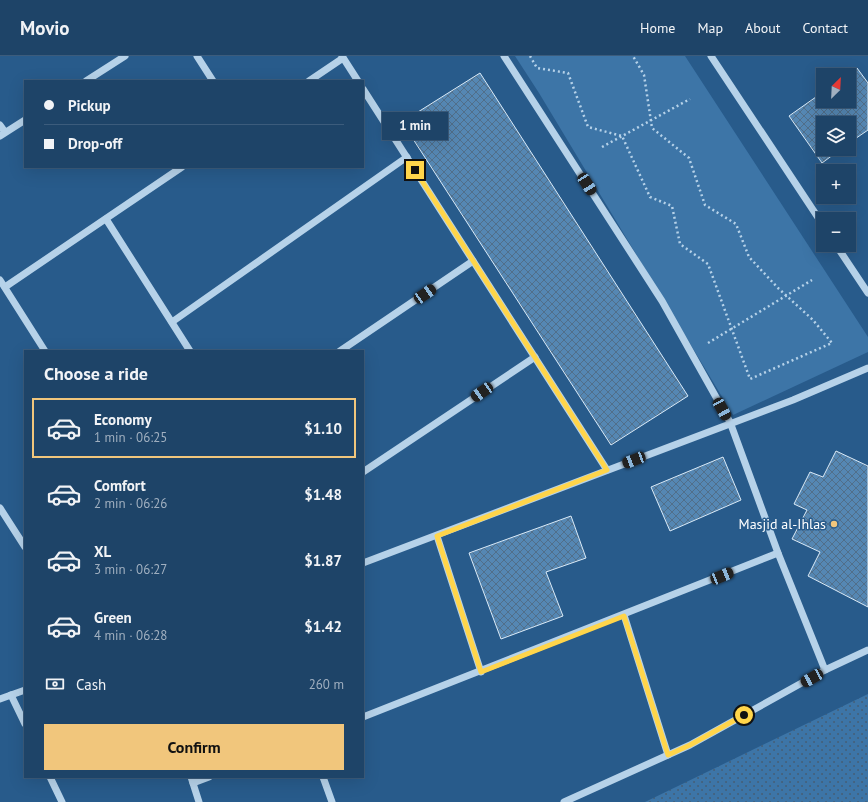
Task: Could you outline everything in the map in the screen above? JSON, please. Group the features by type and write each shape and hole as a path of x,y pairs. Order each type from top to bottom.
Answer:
{"street":[{"path":"88,80 125,56"},
{"path":"197,56 212,80"},
{"path":"504,56 662,301 730,422 778,553 825,670"},
{"path":"711,56 816,214"},
{"path":"310,80 343,57 357,80"},
{"path":"364,91 607,470"},
{"path":"0,125 3,134 24,121"},
{"path":"172,322 407,157"},
{"path":"5,287 181,168"},
{"path":"106,219 189,350"},
{"path":"841,252 868,293"},
{"path":"341,350 473,261"},
{"path":"0,280 44,350"},
{"path":"364,471 535,357"},
{"path":"364,563 437,536 730,422 793,400 868,368"},
{"path":"0,508 24,545"},
{"path":"437,536 481,672"},
{"path":"364,718 624,616 778,553"},
{"path":"624,616 668,755"},
{"path":"564,802 690,745 825,670 868,650"},
{"path":"0,700 24,690"},
{"path":"11,695 24,722"},
{"path":"50,778 62,802"},
{"path":"199,802 192,780 203,778"},
{"path":"323,778 332,802"}],"path":[{"path":"530,56 537,68 568,73 588,127 622,136"},
{"path":"622,136 650,197 672,206 680,244 708,264 750,379 832,343 813,320 749,257 736,224 705,205 689,158 652,128 644,76 632,56"},
{"path":"602,147 690,99"},
{"path":"708,343 812,280"}],"shaded area":[{"path":"515,56 685,56 868,337 868,352 733,415 539,93"},
{"path":"868,694 868,802 645,802"}],"building":[{"path":"857,68 868,83 868,130 856,138 856,116 816,116 816,154 789,116 816,97 816,108 856,108"},
{"path":"480,73 688,396 611,445 402,122"},
{"path":"817,156 832,156 822,163"},
{"name":"Masjid al-Ihlas","path":"836,451 868,466 868,607 808,576 820,552 792,539 807,510 794,504 810,472 823,477"},
{"path":"723,457 741,500 670,531 651,487"},
{"path":"571,516 586,558 546,572 563,616 501,639 469,553"}],"place":[{"name":"Masjid al-Ihlas","path":"834,524"}],"route":[{"path":"415,170 607,470 437,536 481,672 624,616 668,755 690,745 744,715"}]}
